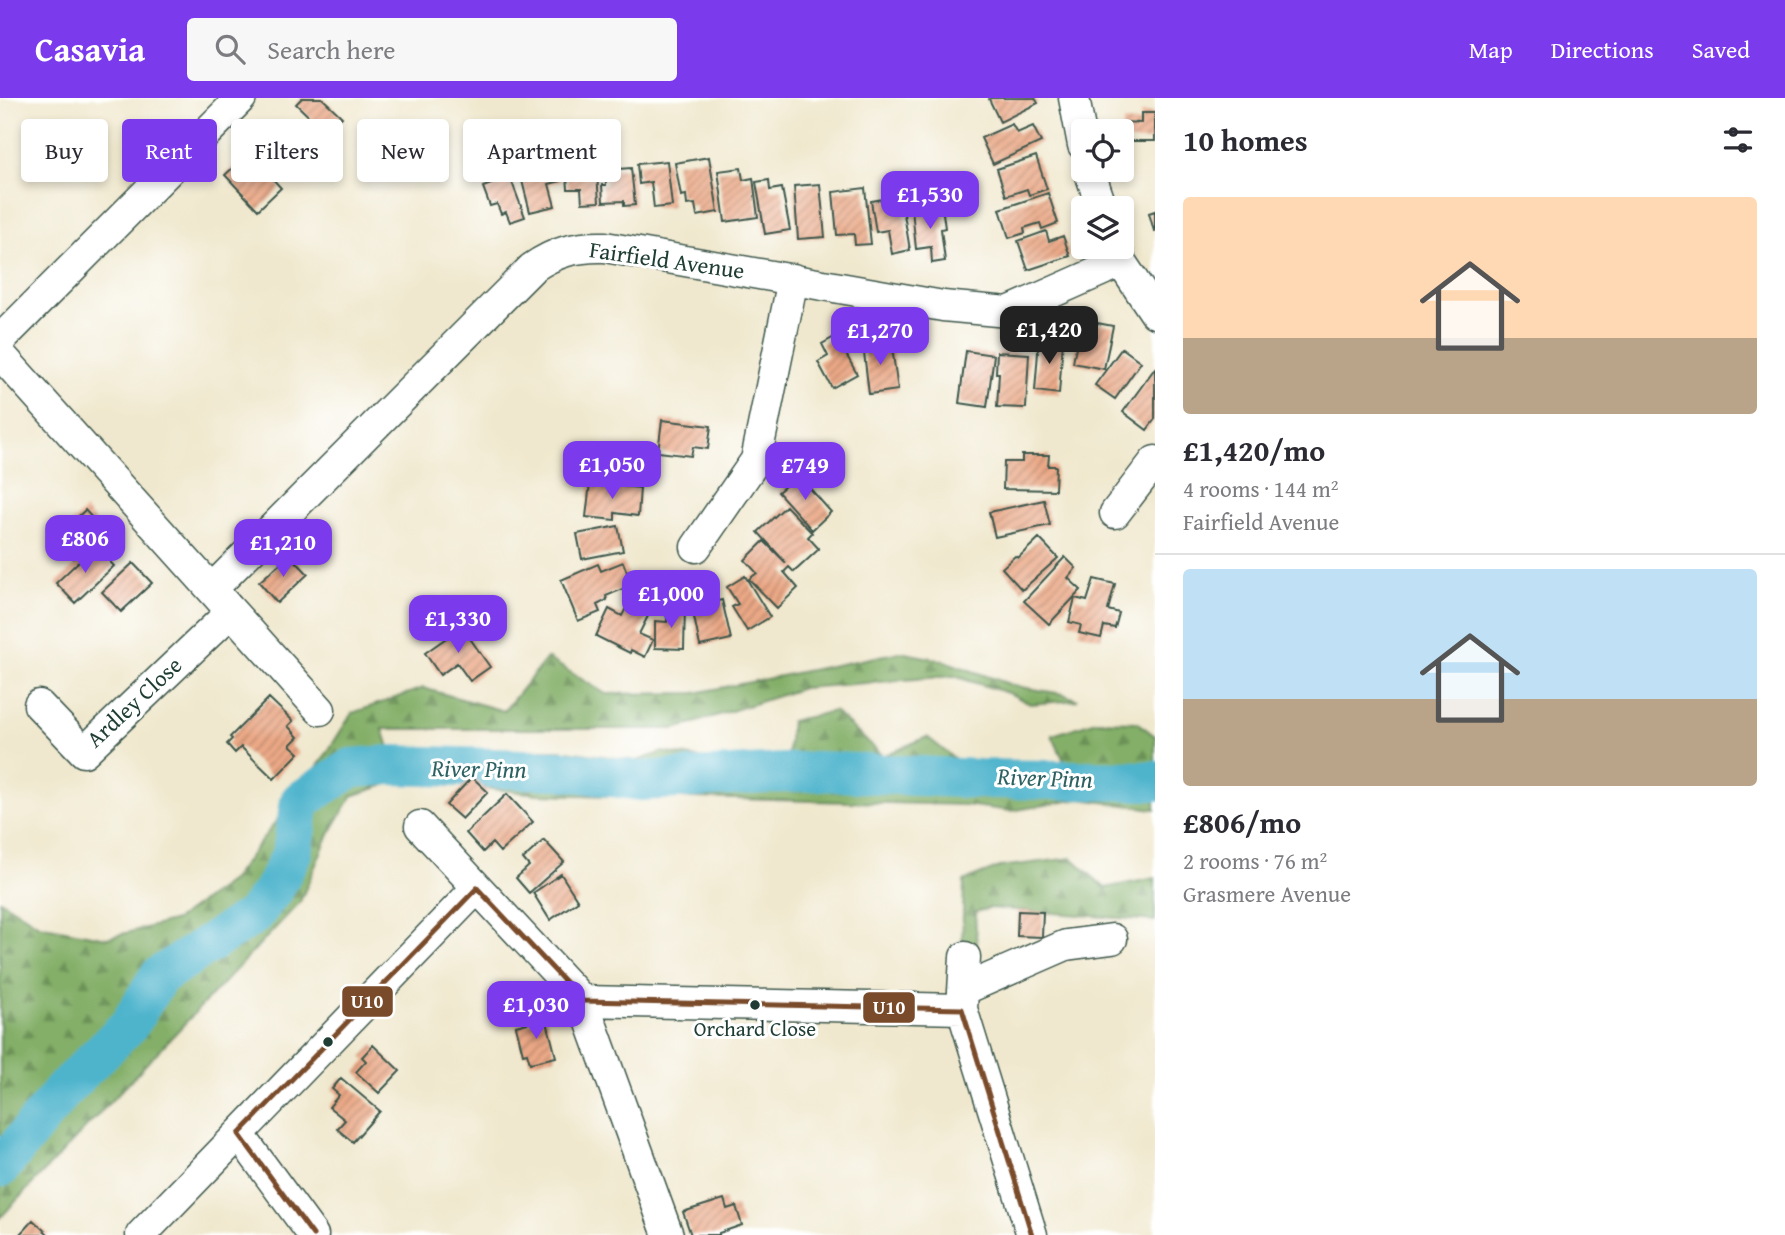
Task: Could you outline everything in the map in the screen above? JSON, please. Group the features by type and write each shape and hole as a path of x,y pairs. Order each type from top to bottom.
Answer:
{"street":[{"path":"0,340 241,98"},
{"path":"1074,98 1078,119"},
{"name":"Fairfield Avenue","path":"212,589 526,274 544,260 573,248 605,247 943,306 1008,312 1109,259"},
{"path":"1122,259 1155,313"},
{"path":"696,547 756,460 793,279"},
{"path":"0,354 320,710"},
{"path":"1115,513 1155,461"},
{"name":"Ardley Close","path":"39,705 84,752 231,612"},
{"path":"420,826 583,1001 668,1235"},
{"path":"141,1235 478,888"},
{"path":"583,1001 962,999 1066,946 1112,939"},
{"path":"965,957 962,999 1032,1235"},
{"path":"239,1134 313,1235"}],"green space":[{"path":"900,652 941,660 1015,686 1063,694 1078,700 1030,704 1011,694 954,676 803,688 675,729 383,729 390,750 560,750 637,761 663,752 726,763 787,761 791,721 834,711 883,756 927,737 960,763 1064,761 1052,735 1096,721 1137,722 1155,736 1155,809 1080,799 1011,811 965,805 538,794 448,784 388,784 352,796 328,836 300,902 0,1218 0,900 39,925 107,938 176,920 231,881 323,759 352,713 423,688 504,711 547,658 606,694 695,693"},
{"path":"1072,858 1105,888 1155,878 1155,921 991,908 975,912 977,949 962,948 964,881 1000,867"}],"building":[{"path":"302,98 322,98 342,117 312,119 296,104"},
{"path":"1035,98 1038,103 1000,122 989,99"},
{"path":"1141,113 1155,113 1155,141 1134,141 1134,123 1141,123"},
{"path":"1012,124 1017,133 1033,126 1041,142 993,164 981,138"},
{"path":"1036,156 1047,189 1029,195 1027,189 1006,196 997,169"},
{"path":"709,157 718,212 697,216 695,204 687,205 686,195 681,196 675,163"},
{"path":"667,161 672,206 654,208 651,182 639,184 637,164"},
{"path":"631,168 635,205 624,206 624,201 603,202 602,185 606,185 606,182 621,182 621,169"},
{"path":"741,168 743,180 753,178 758,217 725,222 718,171"},
{"path":"231,170 231,181 225,175"},
{"path":"769,180 770,190 782,188 790,230 765,234 756,182"},
{"path":"232,182 276,182 281,188 258,210"},
{"path":"496,182 512,182 525,217 510,222 506,212 501,214 497,204 490,206 483,187"},
{"path":"522,182 557,182 549,184 555,206 530,212"},
{"path":"568,182 598,182 599,202 582,203 581,189 568,189"},
{"path":"820,184 825,237 798,239 794,186"},
{"path":"865,188 871,244 855,245 854,234 837,235 833,192"},
{"path":"1048,193 1058,223 1042,229 1040,223 1024,228 1025,233 1009,238 1000,209"},
{"path":"901,196 910,250 892,254 888,230 876,232 871,201"},
{"path":"942,206 945,228 941,229 945,261 932,263 931,247 916,249 912,209"},
{"path":"1155,211 1155,231 1154,231 1149,213"},
{"path":"1046,231 1049,241 1063,236 1070,256 1028,270 1018,241"},
{"path":"1092,322 1113,326 1104,369 1073,363 1078,336 1089,338"},
{"path":"836,336 857,374 832,388 818,362 828,356 822,344"},
{"path":"1039,339 1063,341 1059,394 1035,391"},
{"path":"891,340 898,390 869,394 863,344"},
{"path":"1122,348 1141,362 1115,399 1095,385"},
{"path":"966,351 994,355 987,407 959,403"},
{"path":"997,352 1029,354 1026,408 997,407"},
{"path":"1155,368 1155,419 1147,430 1123,412"},
{"path":"662,420 711,426 708,449 693,447 691,456 658,452"},
{"path":"1022,455 1049,455 1048,466 1056,466 1055,490 1003,489 1004,462 1022,462"},
{"path":"798,475 831,512 812,530 778,492"},
{"path":"590,483 640,488 638,516 615,513 615,520 586,517"},
{"path":"1044,500 1050,525 995,537 989,512"},
{"path":"786,506 812,533 808,537 819,549 794,572 789,567 784,572 798,588 777,608 749,579 757,573 745,560 764,541 786,563 758,532"},
{"path":"85,510 103,530 73,558 55,539"},
{"path":"618,526 623,551 582,559 577,534"},
{"path":"1039,538 1058,558 1022,590 1002,568 1015,556 1018,558"},
{"path":"95,546 114,566 75,603 56,583"},
{"path":"290,555 308,574 277,603 259,582"},
{"path":"1065,557 1076,568 1068,578 1081,590 1049,624 1024,601"},
{"path":"623,562 632,585 606,596 607,600 597,605 600,612 578,621 561,580 598,564 601,571"},
{"path":"133,563 152,583 121,612 102,592"},
{"path":"745,576 770,617 747,631 732,607 738,604 727,587"},
{"path":"1094,579 1115,584 1108,610 1119,613 1115,628 1104,626 1101,638 1079,633 1081,625 1069,622 1075,598 1087,601"},
{"path":"633,594 654,604 639,634 653,640 645,657 631,650 630,653 596,636 609,609 622,616"},
{"path":"722,600 731,639 700,646 692,607"},
{"path":"668,606 685,606 684,649 655,648 655,621 667,622"},
{"path":"462,627 490,667 470,681 457,663 440,675 425,653"},
{"path":"269,698 293,721 288,726 298,737 290,745 299,753 274,779 241,747 235,753 227,744 232,739 230,737"},
{"path":"472,777 488,792 462,819 446,805"},
{"path":"507,794 533,822 500,852 492,843 483,852 466,833"},
{"path":"544,840 564,862 529,893 516,878 529,866 523,859"},
{"path":"561,874 578,901 550,920 533,893"},
{"path":"1018,911 1043,912 1042,937 1017,936"},
{"path":"546,1018 556,1057 530,1063 527,1053 523,1054 516,1026"},
{"path":"373,1045 400,1071 379,1093 356,1072 366,1061 362,1057"},
{"path":"341,1078 380,1111 353,1142 337,1129 345,1120 329,1107 339,1095 332,1089"},
{"path":"724,1199 727,1209 736,1206 742,1225 719,1235 691,1235 683,1212"},
{"path":"33,1220 49,1235 19,1235"}],"waterway":[{"name":"River Pinn","path":"0,1168 66,1087 129,1025 159,976 254,915 275,887 292,853 300,801 351,768 392,765 560,770 641,781 819,771 979,779 1155,781"}],"transit line":[{"name":"U10","path":"313,1235 239,1134 477,888 583,1001 962,1009 1032,1235"}],"place":[{"name":"Orchard Close","path":"755,1005"}]}
